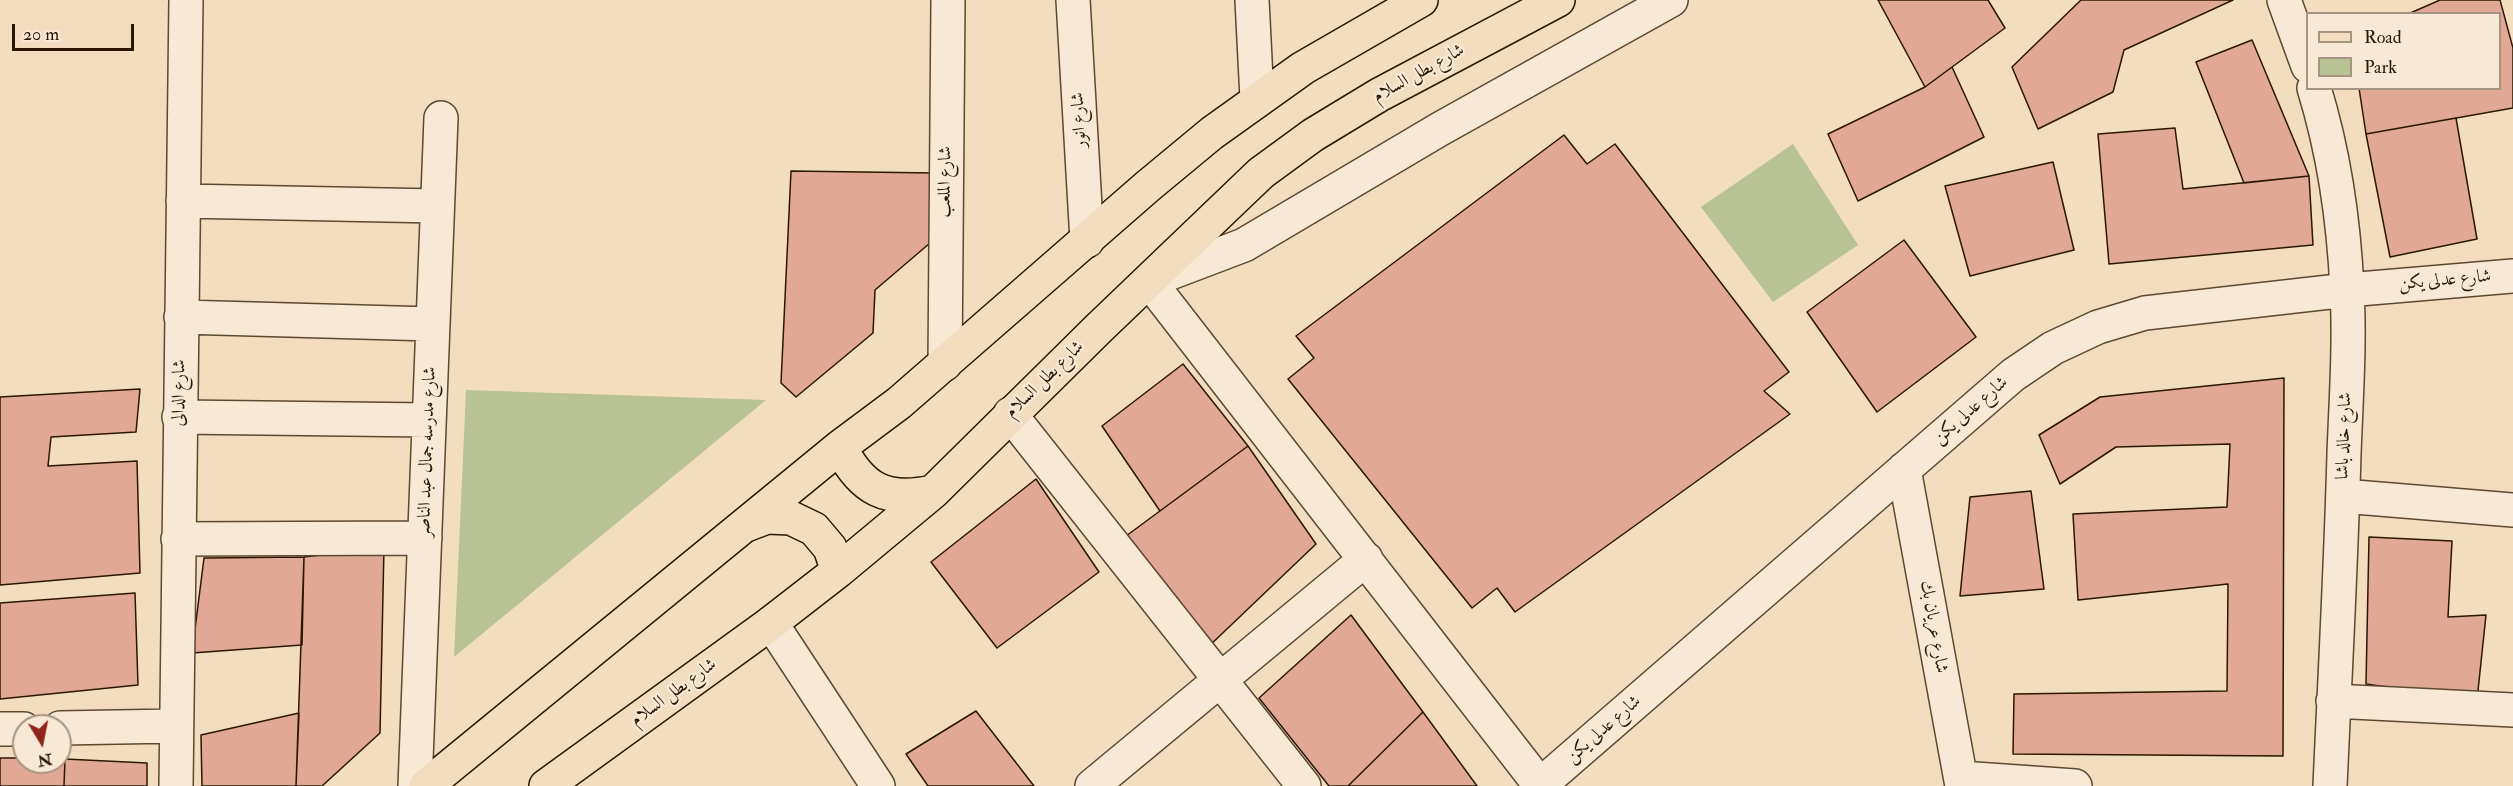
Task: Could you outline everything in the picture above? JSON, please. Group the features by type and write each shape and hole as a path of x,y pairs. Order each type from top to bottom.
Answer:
{"main road":[{"path":"426,786 840,447 899,403 1157,179 1257,99 1303,68 1421,0"},
{"name":"شارع بطل السلام","path":"546,786 771,622 838,571 933,492 1010,414 1262,172 1313,135 1379,95 1558,0"},
{"path":"840,447 850,467 866,483 887,494 910,497 933,492"},
{"path":"744,526 766,517 791,518 814,530 825,542 830,548 838,571"}],"street":[{"name":"شارع الدالى","path":"176,786 186,0"},
{"name":"شارع الملعب","path":"945,364 948,0"},
{"name":"شارع انور","path":"1073,0 1087,241"},
{"path":"1252,0 1257,99"},
{"path":"1540,785 1149,281 1244,246 1440,129 1671,0"},
{"path":"2284,0 2306,63"},
{"name":"شارع خالد باشا","path":"2314,90 2332,160 2342,225 2347,290 2348,345 2343,496 2330,786"},
{"name":"شارع مدرسه جمال عبد الناصر","path":"415,786 441,118"},
{"path":"183,201 437,206"},
{"name":"شارع عدلى يكن","path":"1540,785 2013,375 2053,348 2098,327 2145,313 2347,290 2513,276"},
{"path":"181,316 432,324"},
{"path":"1010,414 1304,786"},
{"path":"180,417 429,420"},
{"name":"شارع عريان بك","path":"1904,469 1962,782"},
{"path":"2343,496 2513,510"},
{"path":"178,540 424,538"},
{"path":"1092,786 1366,560"},
{"path":"771,622 878,786"},
{"path":"2333,701 2513,710"},
{"path":"72,728 175,726"},
{"path":"1962,782 2075,786"}],"green space":[{"path":"1793,144 1858,245 1773,302 1701,207"},
{"path":"466,390 766,400 454,657"}],"building":[{"path":"1878,0 1988,0 2005,28 1925,87"},
{"path":"2081,0 2233,0 2124,50 2113,92 2038,129 2012,67"},
{"path":"2440,0 2500,0 2513,48 2513,108 2366,134 2359,90 2501,90 2501,12 2413,12"},
{"path":"2252,40 2309,176 2244,183 2196,62"},
{"path":"1952,67 1984,137 1858,201 1828,134 1925,87"},
{"path":"2456,118 2477,239 2390,257 2366,134"},
{"path":"2175,128 2183,189 2309,176 2313,245 2109,264 2098,134"},
{"path":"1564,135 1587,164 1615,144 1789,372 1764,391 1790,414 1515,612 1497,588 1472,608 1288,379 1314,358 1296,336"},
{"path":"2053,162 2074,250 1970,276 1945,186"},
{"path":"791,171 934,173 930,243 875,290 873,333 796,397 781,383"},
{"path":"1904,240 1976,337 1877,412 1807,312"},
{"path":"1183,364 1248,446 1160,511 1102,426"},
{"path":"2284,378 2283,756 2013,754 2014,694 2227,691 2228,584 2078,600 2073,514 2227,507 2230,444 2116,447 2060,484 2039,435 2100,397"},
{"path":"140,389 136,432 51,437 48,466 137,461 140,573 0,585 0,397"},
{"path":"1248,446 1316,544 1206,649 1122,539"},
{"path":"1036,479 1099,572 997,648 931,562"},
{"path":"2031,491 2044,589 1960,596 1970,497"},
{"path":"2369,537 2452,541 2448,617 2486,615 2477,700 2366,684"},
{"path":"384,547 380,733 322,786 296,786 304,557"},
{"path":"304,557 302,645 192,653 204,558"},
{"path":"135,593 138,685 0,699 0,603"},
{"path":"1351,615 1423,712 1348,786 1329,786 1259,698"},
{"path":"976,711 1034,786 928,786 906,754"},
{"path":"1423,712 1477,786 1348,786"},
{"path":"299,713 296,786 202,786 201,735"},
{"path":"0,758 12,758 12,774 64,774 64,786 0,786"},
{"path":"72,759 147,763 147,786 64,786 64,774 72,774"}]}
